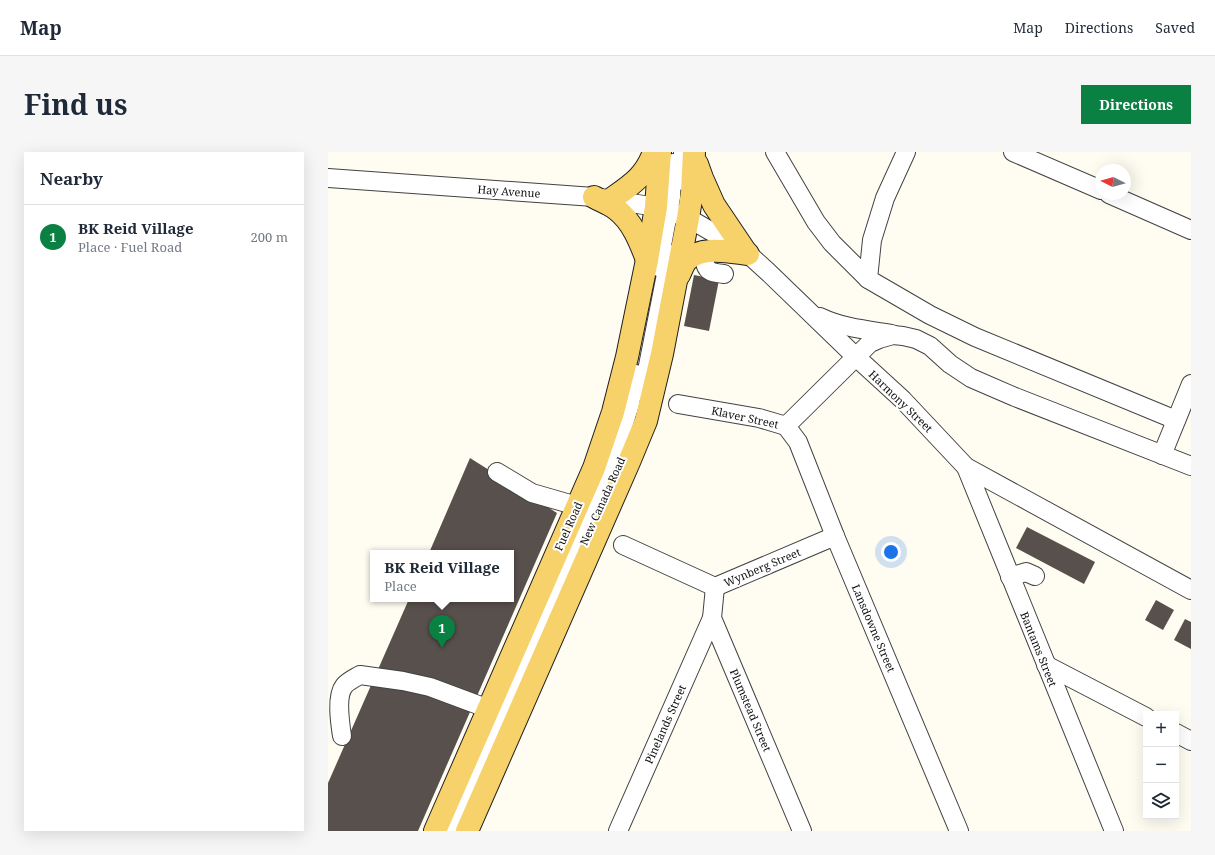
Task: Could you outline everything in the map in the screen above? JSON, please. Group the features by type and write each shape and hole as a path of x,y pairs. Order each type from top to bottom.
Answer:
{"main road":[{"path":"647,260 639,239 624,215 602,198 639,179 645,172 654,152"},
{"path":"467,831 646,421 676,280 673,213 660,152"},
{"path":"673,213 690,153"},
{"path":"690,153 711,199 747,253"},
{"name":"Fuel Road","path":"435,831 594,468 613,412 627,357 647,260 673,213"},
{"path":"676,280 686,262 691,257 704,252 722,251 747,253"}],"street":[{"name":"New Canada Road","path":"458,831 630,438 644,386 673,213 673,152"},
{"path":"775,152 816,222 832,243 868,279 930,315 975,337 1176,420"},
{"path":"868,279 872,240 885,198 906,152"},
{"path":"1013,152 1095,187"},
{"name":"Hay Avenue","path":"328,178 602,198 673,213"},
{"path":"1123,200 1191,230"},
{"name":"New Canada Road","path":"448,831 620,436 630,404 673,213"},
{"name":"Harmony Street","path":"673,213 747,253 903,400 966,467 1191,590"},
{"path":"704,252 706,269 724,274"},
{"path":"812,314 832,323 849,328 893,334 916,339 930,346 950,364 971,378 1015,397 1191,466"},
{"name":"Klaver Street","path":"678,404 758,418 786,426 870,344 893,334"},
{"path":"1162,455 1191,384"},
{"name":"Lansdowne Street","path":"786,426 798,442 835,536 959,831"},
{"name":"Bantams Street","path":"966,467 1114,831"},
{"path":"497,472 532,493 577,506"},
{"name":"Wynberg Street","path":"623,545 715,587 835,536"},
{"path":"1010,577 1026,572 1035,576"},
{"name":"Plumstead Street","path":"715,587 712,618 802,831"},
{"name":"Pinelands Street","path":"618,831 712,618"},
{"path":"1046,665 1143,715"},
{"path":"342,736 339,712 340,698 344,686 360,674 430,687 489,709"},
{"path":"1179,734 1191,740"}],"building":[{"path":"694,275 719,280 709,331 684,326"},
{"path":"470,458 557,513 418,831 328,831 328,783 408,602 514,602 514,550 430,550"},
{"path":"1027,527 1095,562 1084,584 1016,548"},
{"path":"1156,600 1174,610 1163,630 1145,620"},
{"path":"1185,619 1191,622 1191,649 1174,640"}],"place":[{"name":"BK Reid Village","path":"442,648"}]}
